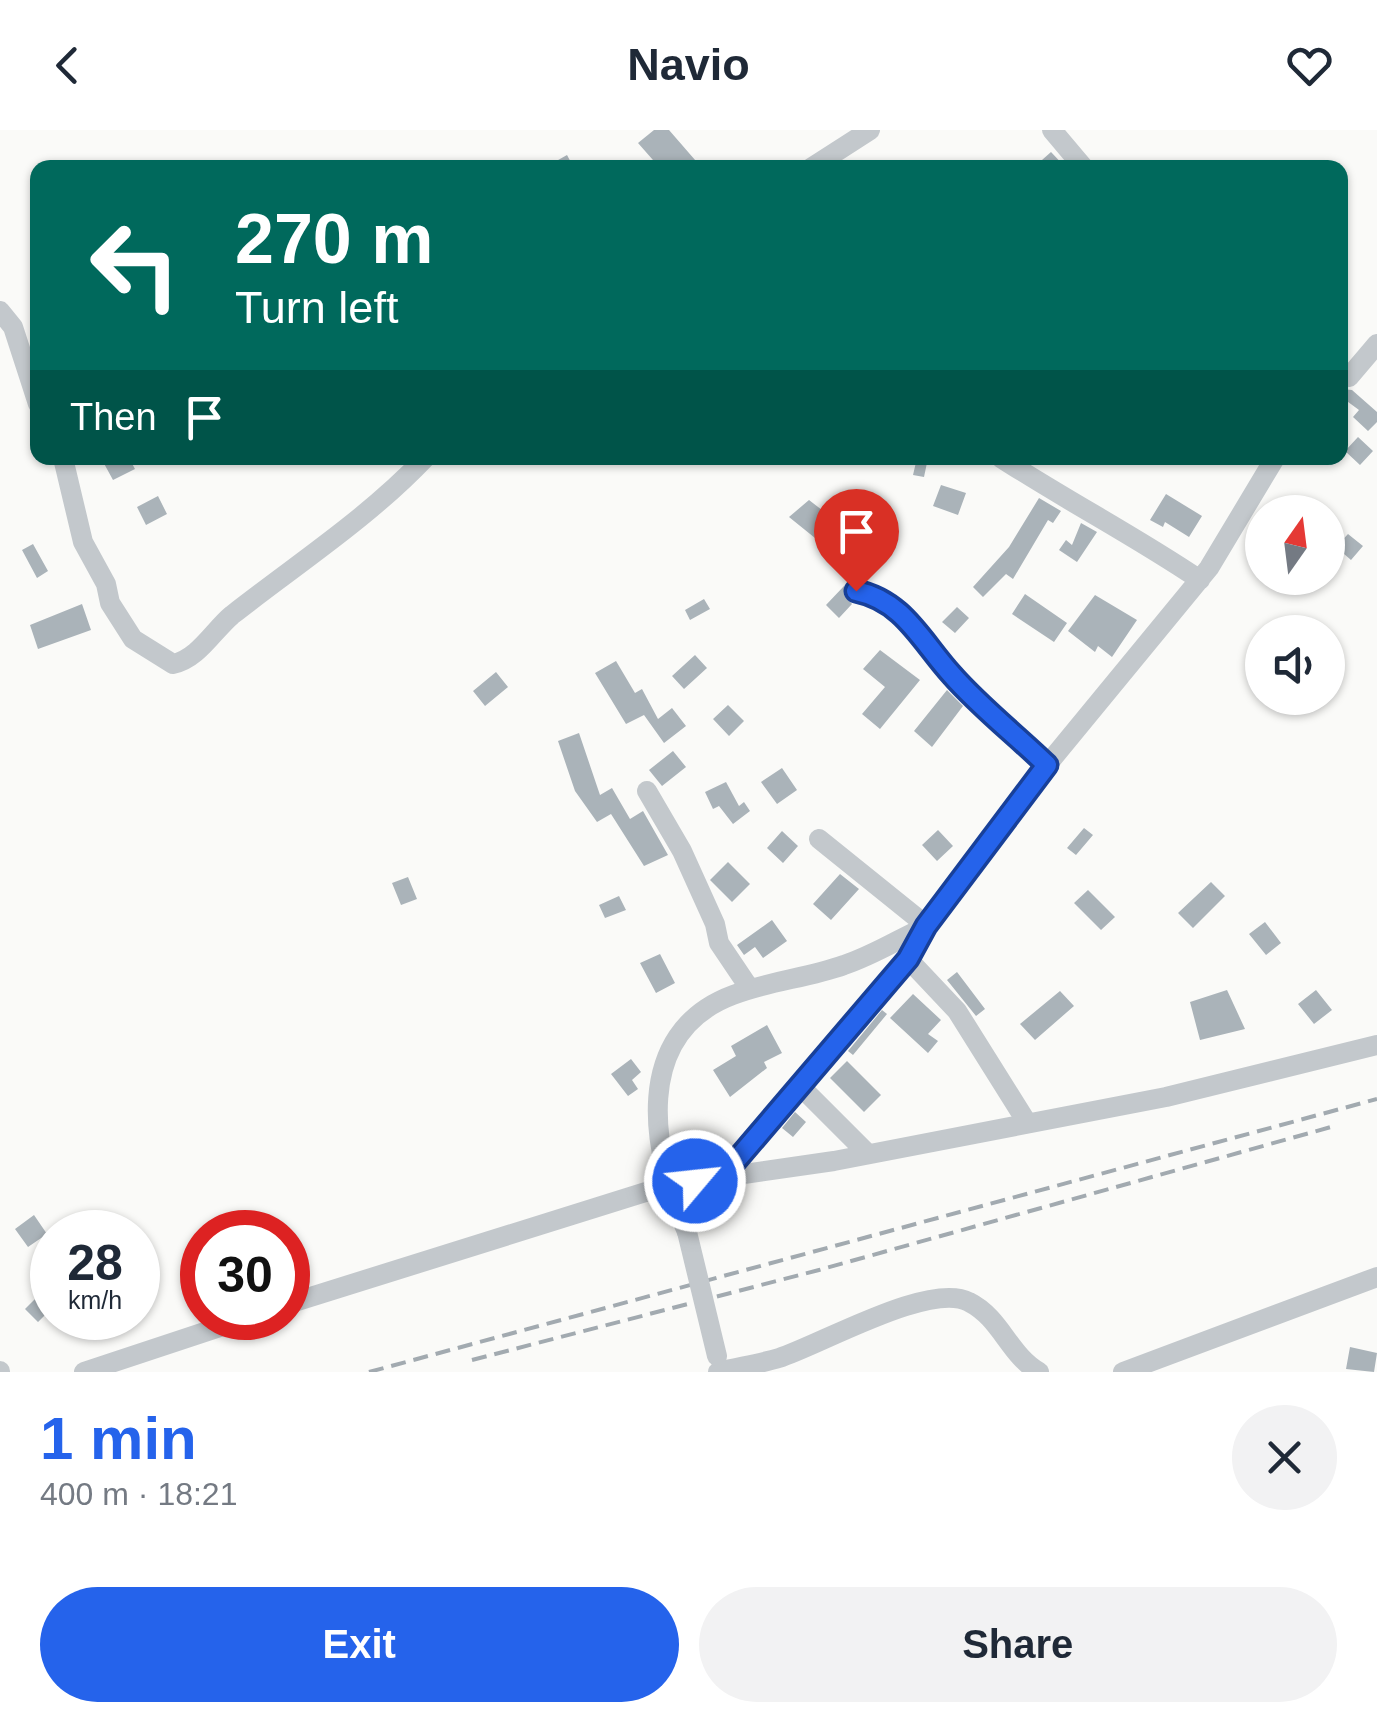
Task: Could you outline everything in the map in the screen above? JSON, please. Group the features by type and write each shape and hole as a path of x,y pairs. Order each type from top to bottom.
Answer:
{"street":[{"path":"823,160 870,130"},
{"path":"1052,130 1077,160"},
{"path":"0,312 14,326 30,378"},
{"path":"1348,373 1377,344"},
{"path":"1348,378 1377,376"},
{"path":"65,465 83,542 106,584 110,603 132,638 173,664 191,656 228,619 397,488 419,465"},
{"path":"1012,465 1076,507 1120,526 1200,580"},
{"path":"722,1177 908,959 926,926 1047,765 1200,580 1271,465"},
{"path":"856,591 878,596 904,614 952,676 1047,765"},
{"path":"647,791 682,851 715,924 719,944 750,990"},
{"path":"819,839 926,926"},
{"path":"926,926 844,966 750,990 710,1006 687,1024 663,1068 656,1136 668,1185 686,1232 719,1368 780,1357 930,1300 966,1299 996,1322 1022,1363 1039,1372"},
{"path":"908,959 957,1010 1026,1121"},
{"path":"310,1297 668,1185 868,1154 1166,1097 1377,1046"},
{"path":"800,1085 868,1154"},
{"path":"1123,1372 1377,1277"},
{"path":"84,1372 181,1340"}],"building":[{"path":"654,130 669,130 695,160 653,160 638,143"},
{"path":"1051,152 1058,160 1042,160"},
{"path":"1348,390 1377,412 1377,422 1368,431 1353,417 1359,410 1348,402"},
{"path":"1358,437 1373,451 1360,465 1348,454 1348,448"},
{"path":"105,465 133,465 135,469 113,480"},
{"path":"915,465 927,465 924,477 913,475"},
{"path":"941,485 966,493 958,515 933,506"},
{"path":"1166,494 1202,516 1189,537 1165,522 1163,527 1150,520"},
{"path":"158,496 167,514 146,525 137,507"},
{"path":"1039,498 1061,511 1053,523 1048,520 1013,579 1006,574 983,597 973,587 1009,547"},
{"path":"809,500 831,517 815,538 789,517"},
{"path":"1081,523 1097,532 1077,562 1059,550 1066,540 1072,545"},
{"path":"1348,534 1363,546 1351,560 1345,555"},
{"path":"33,544 48,571 37,578 22,550"},
{"path":"844,586 844,595 852,604 839,618 826,605"},
{"path":"1025,594 1067,623 1054,642 1012,614"},
{"path":"1095,595 1137,620 1112,657 1098,646 1095,652 1068,631"},
{"path":"704,599 710,609 690,620 685,610"},
{"path":"82,604 91,630 38,649 30,625"},
{"path":"957,607 969,618 955,633 942,622"},
{"path":"880,650 920,680 880,729 862,714 885,687 863,669"},
{"path":"695,655 707,668 684,689 672,676"},
{"path":"616,661 635,693 642,689 658,719 672,708 686,726 664,743 644,715 626,724 595,673"},
{"path":"496,672 508,687 485,706 473,691"},
{"path":"947,690 963,706 932,747 914,731"},
{"path":"728,705 744,721 729,736 713,719"},
{"path":"579,733 600,795 612,788 630,819 643,811 668,855 644,866 611,814 597,822 575,791 558,741"},
{"path":"673,751 686,767 662,786 649,770"},
{"path":"782,768 797,790 777,804 761,782"},
{"path":"726,782 739,806 744,802 750,811 733,824 719,806 713,809 705,792"},
{"path":"1084,828 1093,835 1076,855 1067,848"},
{"path":"938,830 953,846 937,861 922,845"},
{"path":"782,831 798,846 783,863 767,848"},
{"path":"728,862 750,884 732,902 710,880"},
{"path":"840,874 859,889 831,920 813,904"},
{"path":"408,877 417,899 401,905 392,883"},
{"path":"1211,882 1225,896 1193,928 1178,913"},
{"path":"1088,890 1115,917 1101,930 1074,903"},
{"path":"619,896 626,910 605,918 599,905"},
{"path":"772,920 787,941 763,958 755,947 744,955 737,945"},
{"path":"1265,922 1281,943 1266,955 1249,934"},
{"path":"660,954 675,983 656,993 640,963"},
{"path":"957,972 985,1009 976,1016 947,980"},
{"path":"1227,990 1245,1029 1200,1040 1190,1002"},
{"path":"1316,990 1332,1010 1314,1024 1298,1004"},
{"path":"1060,991 1074,1006 1035,1040 1020,1024"},
{"path":"913,994 941,1020 928,1034 938,1041 928,1053 890,1018"},
{"path":"882,1010 887,1014 853,1055 848,1051"},
{"path":"767,1025 782,1053 764,1062 767,1068 730,1097 713,1070 736,1056 731,1046"},
{"path":"631,1059 641,1072 632,1080 638,1089 628,1096 611,1074"},
{"path":"847,1061 881,1095 864,1112 830,1078"},
{"path":"795,1112 806,1122 793,1137 782,1128"},
{"path":"30,1218 30,1246 28,1247 15,1229"},
{"path":"1350,1347 1377,1353 1374,1372 1346,1369"}],"railway":[{"path":"369,1372 1377,1099"},
{"path":"472,1360 819,1270 1331,1127"}],"route":[{"path":"695,1181 722,1177 754,1134 908,959 926,926 1047,765 952,676 904,614 878,596 856,591"}]}
